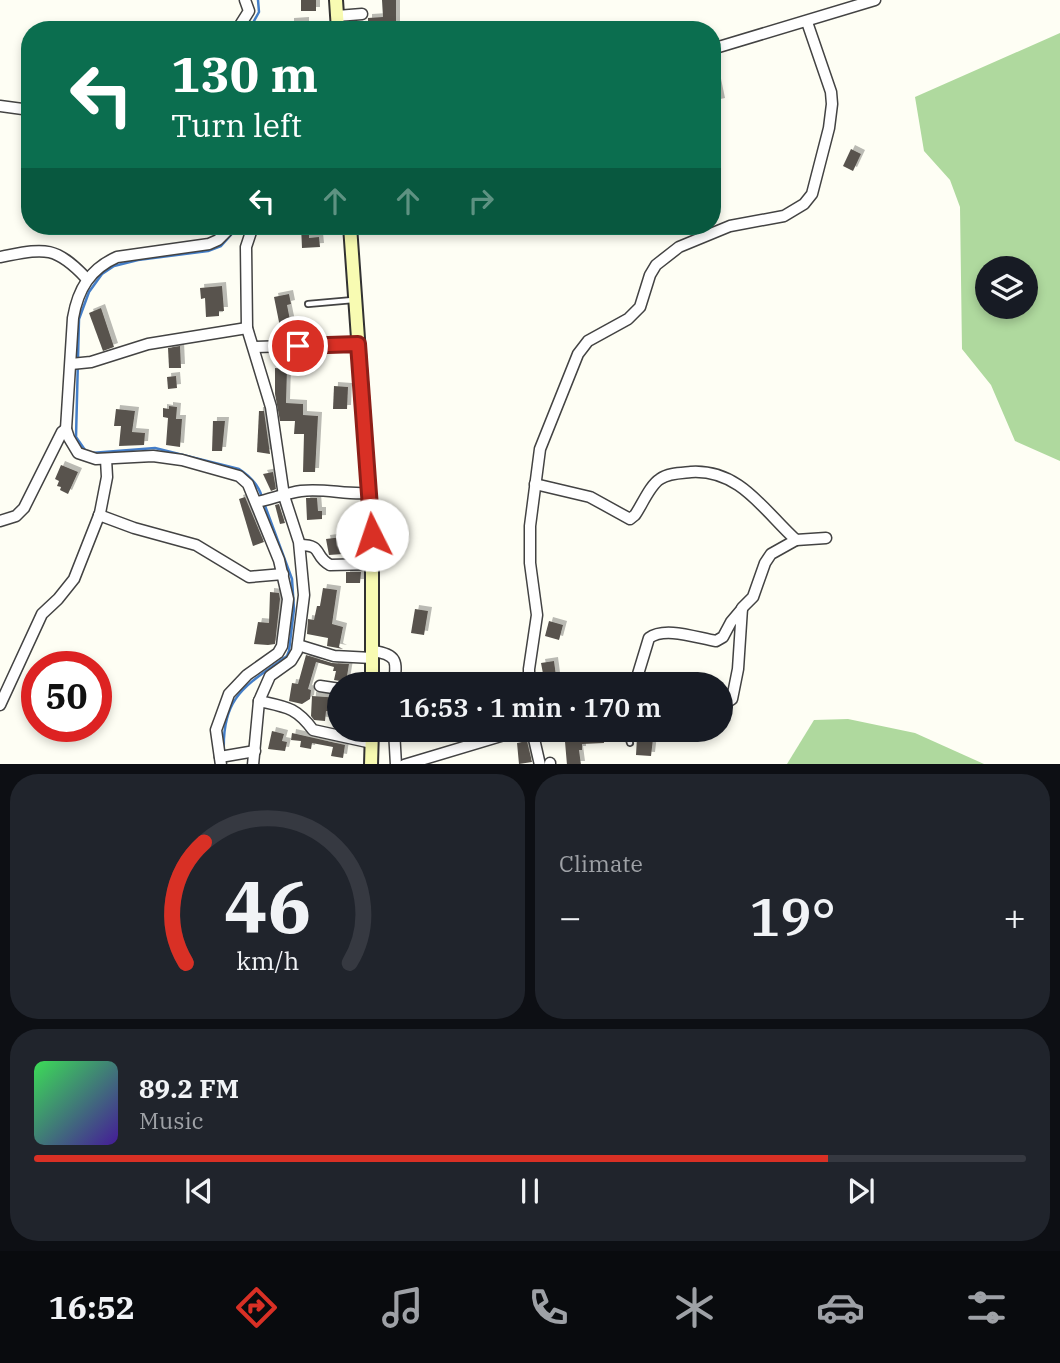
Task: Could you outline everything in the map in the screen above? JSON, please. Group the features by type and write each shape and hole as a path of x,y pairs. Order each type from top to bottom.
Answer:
{"main road":[{"path":"336,0 337,21"},
{"path":"351,235 373,564 372,672"},
{"path":"372,742 372,764"}],"street":[{"path":"242,21 248,10 244,0"},
{"path":"721,46 875,0"},
{"path":"337,16 362,14"},
{"path":"721,230 784,216 804,204 812,194 829,128 832,104 831,92 807,22"},
{"path":"0,106 21,109"},
{"path":"223,235 209,244 117,257 86,278 75,311 76,364 66,429 79,453 85,457 107,459 153,456 217,469 243,479 262,501 288,599 291,662 270,676 258,701 253,764"},
{"path":"250,235 246,247 247,328 255,347 271,407 284,496 300,545 304,594 291,648"},
{"path":"529,672 537,615 530,564 530,526 540,449 547,428 578,354 588,341 628,319 640,307 656,265 679,247 708,235"},
{"path":"0,257 44,249 56,253 86,278"},
{"path":"76,364 148,344 247,328"},
{"path":"255,347 358,344"},
{"path":"0,521 16,516 24,508 62,432 66,429"},
{"path":"0,705 43,614 74,579 99,515 107,477 107,459"},
{"path":"535,484 590,497 630,519 659,480 677,473 710,471 755,497 774,520 796,540"},
{"path":"262,501 300,491 369,494"},
{"path":"99,515 196,545 249,577 283,574"},
{"path":"639,672 649,638 654,634 665,633 716,641 723,638 731,622 753,597 771,554 796,540 825,538"},
{"path":"300,545 316,547 324,562 330,565 373,564"},
{"path":"733,694 738,669 742,608"},
{"path":"254,751 223,758 216,730 229,694 247,675 278,653 291,648 334,656 384,653 395,659 396,672"},
{"path":"320,686 327,687"},
{"path":"258,701 282,706 301,714 313,730 327,731"},
{"path":"395,742 396,764"},
{"path":"407,764 482,742"},
{"path":"537,742 547,764"}],"lane":[{"path":"308,304 355,299"}],"green space":[{"path":"1060,33 1060,461 1015,441 991,385 962,349 960,207 950,180 924,151 915,97"},
{"path":"848,719 915,733 984,764 787,764 814,720"}],"building":[{"path":"301,0 316,0 316,11 301,11"},
{"path":"382,0 396,0 396,21 368,21 368,18 383,17"},
{"path":"851,149 861,154 853,171 843,166"},
{"path":"301,235 309,235 309,238 319,237 320,247 302,248"},
{"path":"222,286 224,311 219,311 219,316 206,317 205,298 201,299 200,288"},
{"path":"289,294 291,304 287,305 291,325 280,327 274,297"},
{"path":"101,308 114,347 103,351 89,313"},
{"path":"180,346 181,368 169,368 168,348"},
{"path":"275,368 287,369 286,403 303,404 303,415 318,416 315,472 303,472 304,434 294,434 295,421 280,421 275,394"},
{"path":"176,376 177,388 168,389 167,377"},
{"path":"334,386 348,387 347,409 333,409"},
{"path":"169,406 177,407 176,419 182,419 180,447 166,445 168,418 163,417 163,408 169,409"},
{"path":"116,409 135,411 132,432 145,433 144,445 119,446 121,426 114,426"},
{"path":"259,411 264,411 270,454 257,452"},
{"path":"213,421 225,421 222,451 212,451"},
{"path":"61,465 78,472 68,494 60,490 61,487 57,486 59,481 55,479"},
{"path":"273,472 276,489 271,491 263,474"},
{"path":"245,497 264,542 253,546 239,499"},
{"path":"306,498 317,498 322,519 307,520"},
{"path":"279,504 285,523 280,524 275,505"},
{"path":"353,530 354,549 343,549 343,554 329,555 326,539 342,537 342,531"},
{"path":"346,572 361,572 360,583 346,583"},
{"path":"323,588 337,590 332,624 343,627 339,647 343,649 327,646 328,638 307,634 308,619 314,620"},
{"path":"270,592 279,593 280,599 275,644 254,644 258,622 269,623"},
{"path":"415,609 428,611 424,635 411,633"},
{"path":"549,621 563,625 559,640 545,636"},
{"path":"306,655 332,663 349,664 348,672 336,672 333,671 334,667 316,662 308,689 311,690 310,699 302,704 289,701 292,683 298,684"},
{"path":"554,661 555,672 543,672 541,663"},
{"path":"312,696 327,697 325,721 314,720 311,716"},
{"path":"272,731 284,734 282,741 287,742 285,751 268,749"},
{"path":"292,733 345,745 343,758 331,756 333,747 312,743 311,749 300,747 301,741 291,740"},
{"path":"527,742 532,762 519,764 517,743"},
{"path":"565,742 604,742 582,744 582,750 579,750 581,764 567,764"},
{"path":"637,742 653,742 651,756 636,755"}],"waterway":[{"path":"254,21 259,12 258,0"},
{"path":"231,235 221,246 208,251 138,260 114,266 102,274 89,292 79,319 76,437 85,450 91,453 155,448 239,469 253,481 262,497"},
{"path":"224,754 224,735 232,706 248,685 287,656 289,651 294,609 292,579 264,503"}],"route":[{"path":"298,346 358,344 372,535"}]}
